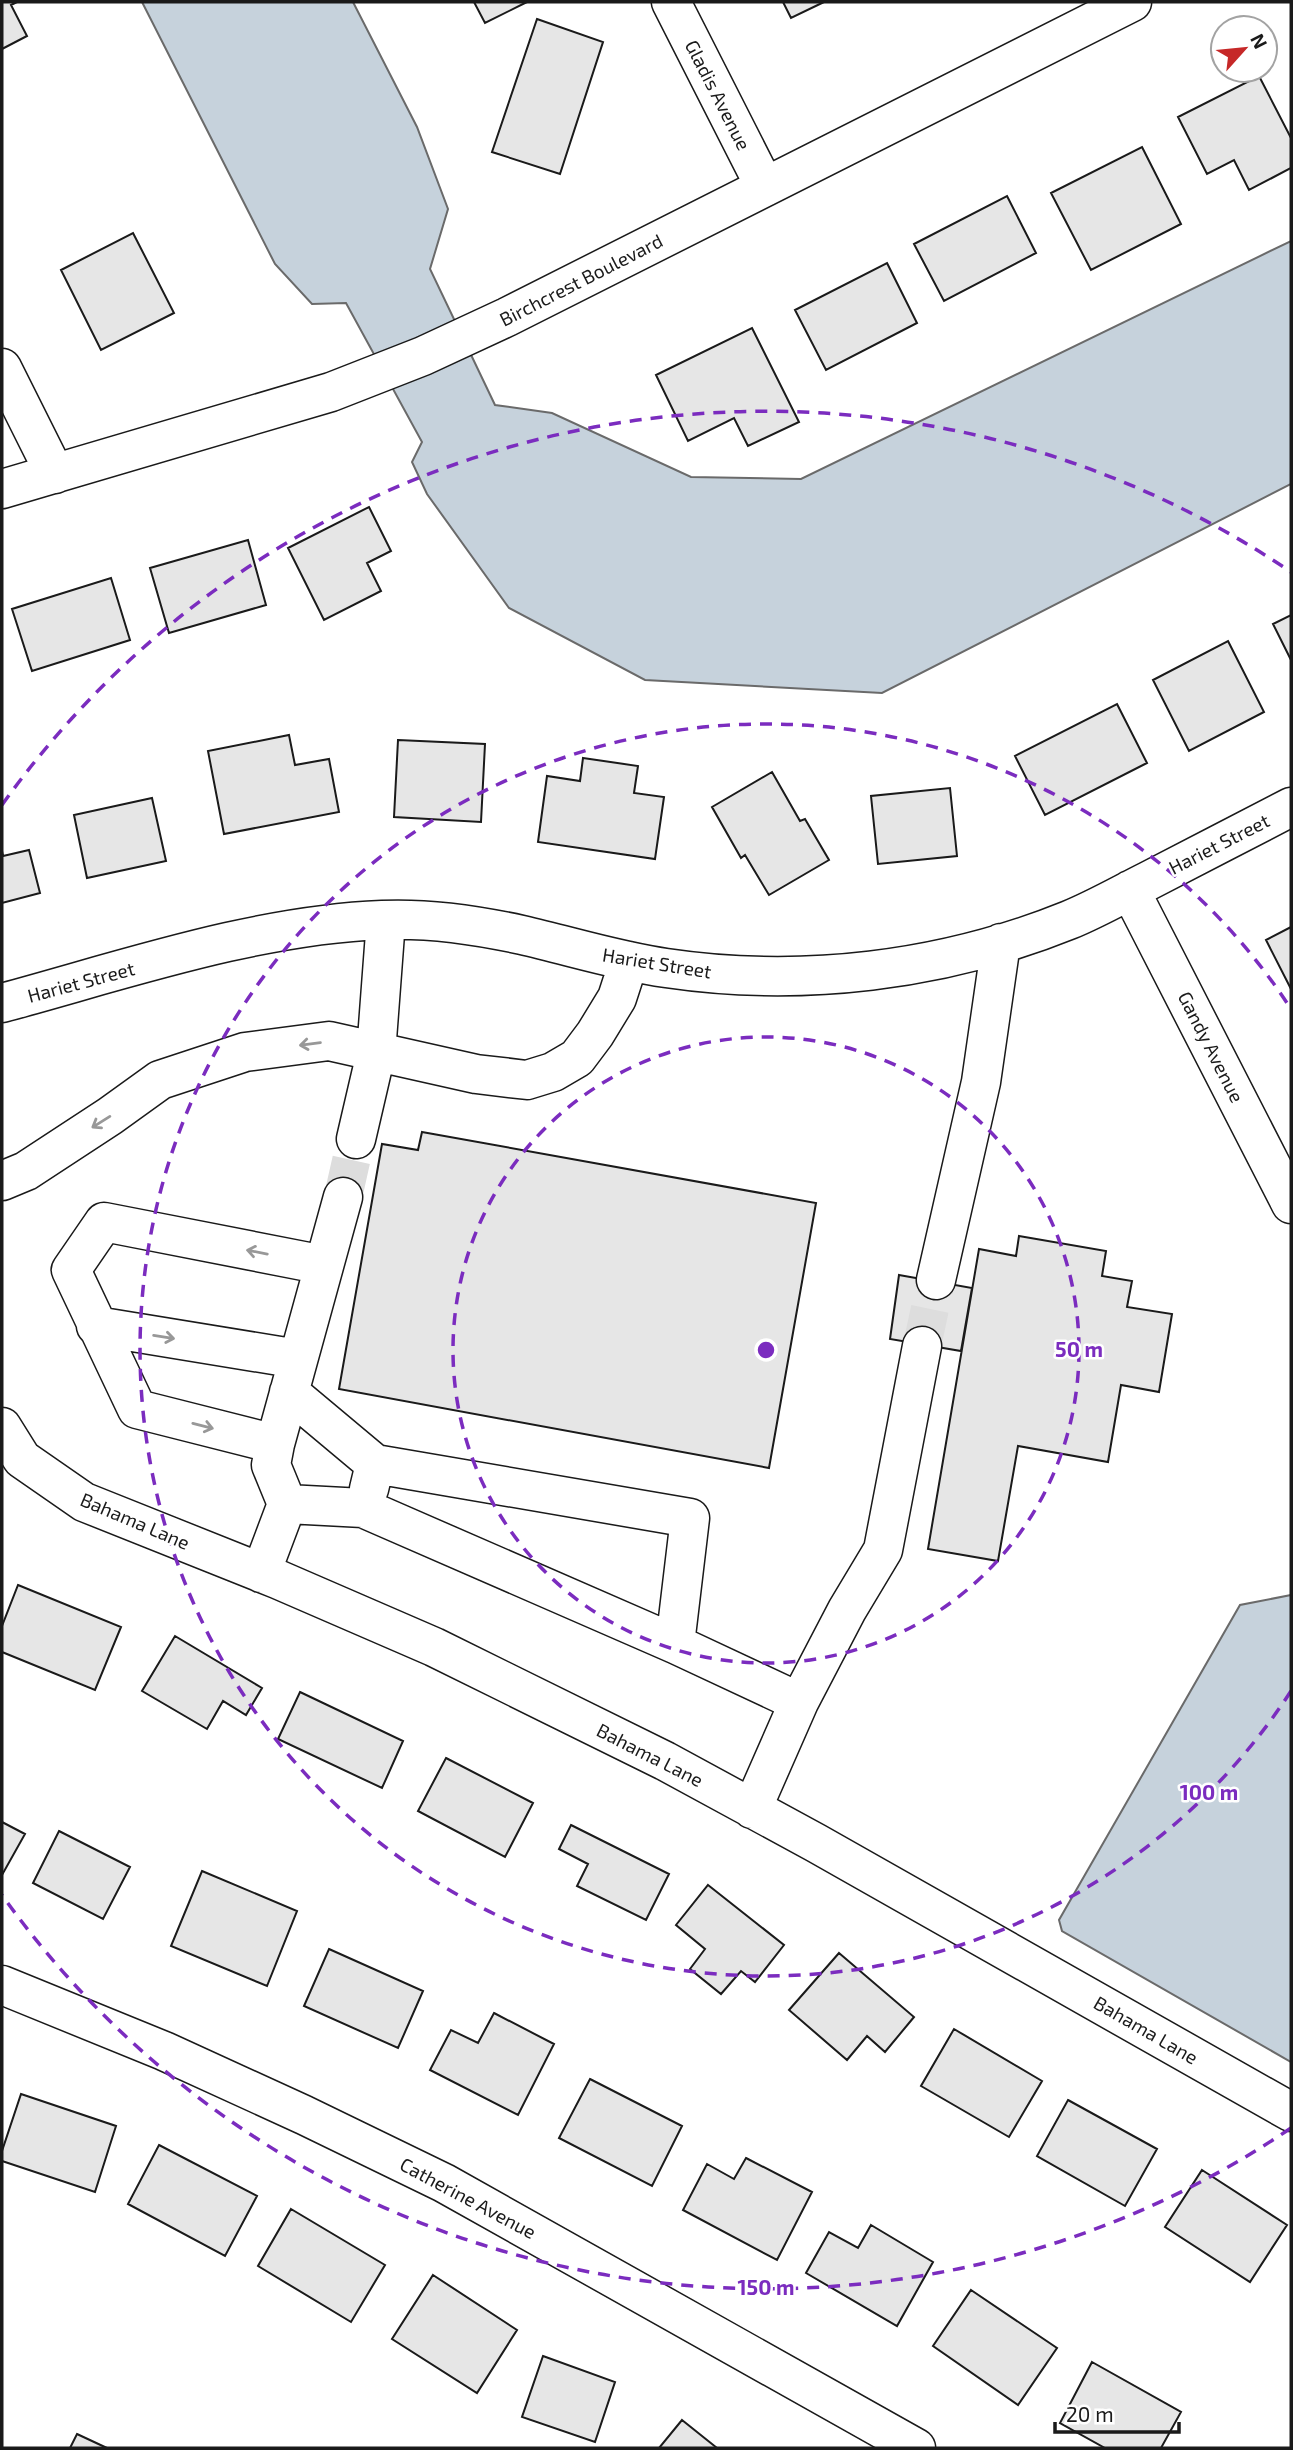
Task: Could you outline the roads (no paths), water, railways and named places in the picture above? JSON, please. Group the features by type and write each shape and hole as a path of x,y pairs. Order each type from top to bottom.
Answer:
{"street":[{"name":"Gladis Avenue","path":"671,2 765,187"},
{"name":"Birchcrest Boulevard","path":"2,489 331,392 422,356 507,317 1132,2"},
{"path":"2,368 55,474"},
{"name":"Hariet Street","path":"2,1003 240,939 323,923 386,920 459,924 522,934 601,956 666,968 746,976 813,976 905,966 1000,943 1071,919 1291,807"},
{"name":"Gandy Avenue","path":"1130,890 1291,1204"},
{"path":"356,1139 376,1053 386,920"},
{"path":"936,1280 981,1082 1000,943"},
{"path":"2,1181 26,1171 160,1080 245,1052 329,1041 476,1073 527,1080 554,1072 577,1058 595,1034 617,998 629,961"},
{"path":"261,1573 287,1504 271,1465 275,1444 342,1197"},
{"path":"275,1444 137,1409 71,1270 104,1222 324,1265"},
{"path":"96,1326 293,1376 375,1464 690,1518 675,1644"},
{"path":"752,1809 799,1702 847,1610 883,1550 922,1346"},
{"name":"Bahama Lane","path":"2,1427 22,1459 84,1502 261,1573 434,1647 665,1761 1291,2112"},
{"path":"363,1508 375,1464"},
{"path":"287,1504 363,1508 675,1644 799,1702"},
{"name":"Catherine Avenue","path":"2,1985 164,2051 444,2183 916,2448"}],"tunnel":[{"path":"343,1197 356,1139"},
{"path":"922,1346 936,1280"}]}
